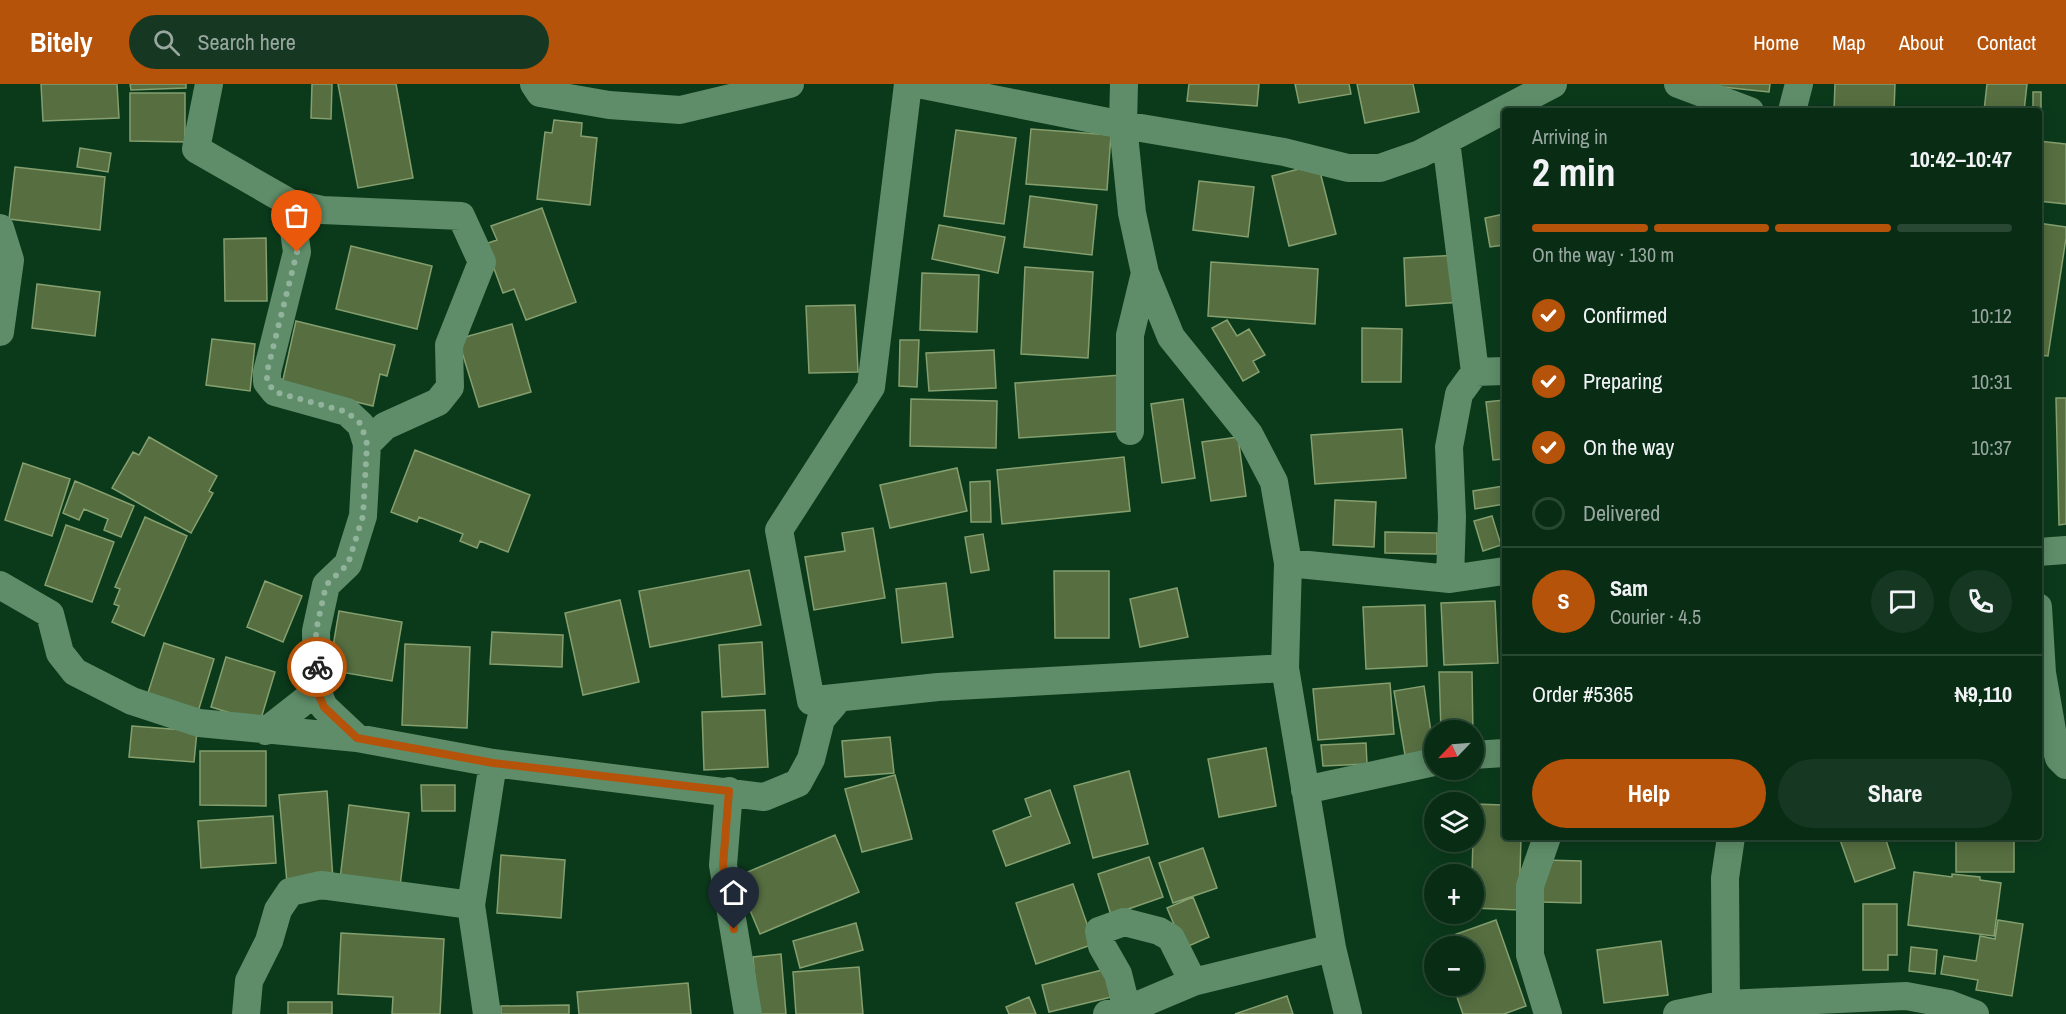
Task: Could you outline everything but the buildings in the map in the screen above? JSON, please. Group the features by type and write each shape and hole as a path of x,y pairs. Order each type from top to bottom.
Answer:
{"street":[{"path":"209,84 196,149 290,203 322,210 461,216 482,262 449,345 450,387 438,402 385,426 367,444"},
{"path":"534,84 540,93 609,105 680,110 790,84"},
{"path":"811,701 779,530 871,387 908,84"},
{"path":"918,84 1123,124 1284,152 1348,168 1380,168 1420,154 1502,111"},
{"path":"1124,84 1123,124 1132,213 1145,273 1171,337 1249,434 1274,482 1288,563 1285,668 1332,948 1348,1014"},
{"path":"1508,108 1553,84"},
{"path":"1678,84 1742,108"},
{"path":"1793,108 1799,84"},
{"path":"1446,141 1475,372 1459,394 1449,447 1452,518 1450,579"},
{"path":"290,203 297,252 267,372 267,382 275,392 347,412 361,424 367,444 363,516 348,564 326,585 316,631 317,691 324,707 357,738"},
{"path":"0,228 10,260 0,332"},
{"path":"1130,431 1130,335 1145,273"},
{"path":"1475,372 1502,371"},
{"path":"2042,552 2066,550"},
{"path":"1288,563 1450,579 1502,571"},
{"path":"0,585 50,614 60,653 75,672 132,701 199,723 357,738 493,763 764,797 798,783 812,759 821,719 834,704 811,701"},
{"path":"811,701 938,687 1285,668"},
{"path":"2042,673 2053,736 2059,758 2066,765"},
{"path":"266,731 317,691"},
{"path":"1484,754 1502,753"},
{"path":"487,1014 471,904 493,763"},
{"path":"1305,790 1424,764"},
{"path":"729,791 723,865 748,1014"},
{"path":"1546,840 1530,886 1530,955 1548,1014"},
{"path":"1726,1004 1725,878 1731,840"},
{"path":"246,1014 249,981 269,941 278,910 290,892 321,885 471,904"},
{"path":"1193,982 1171,938 1159,931 1124,922 1099,931 1102,946 1118,974 1117,1012 1193,982 1332,948"},
{"path":"1677,1014 1726,1004 1906,996 1950,1004 1975,1014"}],"way so far":[{"path":"297,252 267,372 267,382 275,392 347,412 361,424 367,444 363,516 348,564 326,585 316,631 317,667"}],"route":[{"path":"317,667 317,691 324,707 357,738 493,763 729,791 723,865 734,929"}]}
